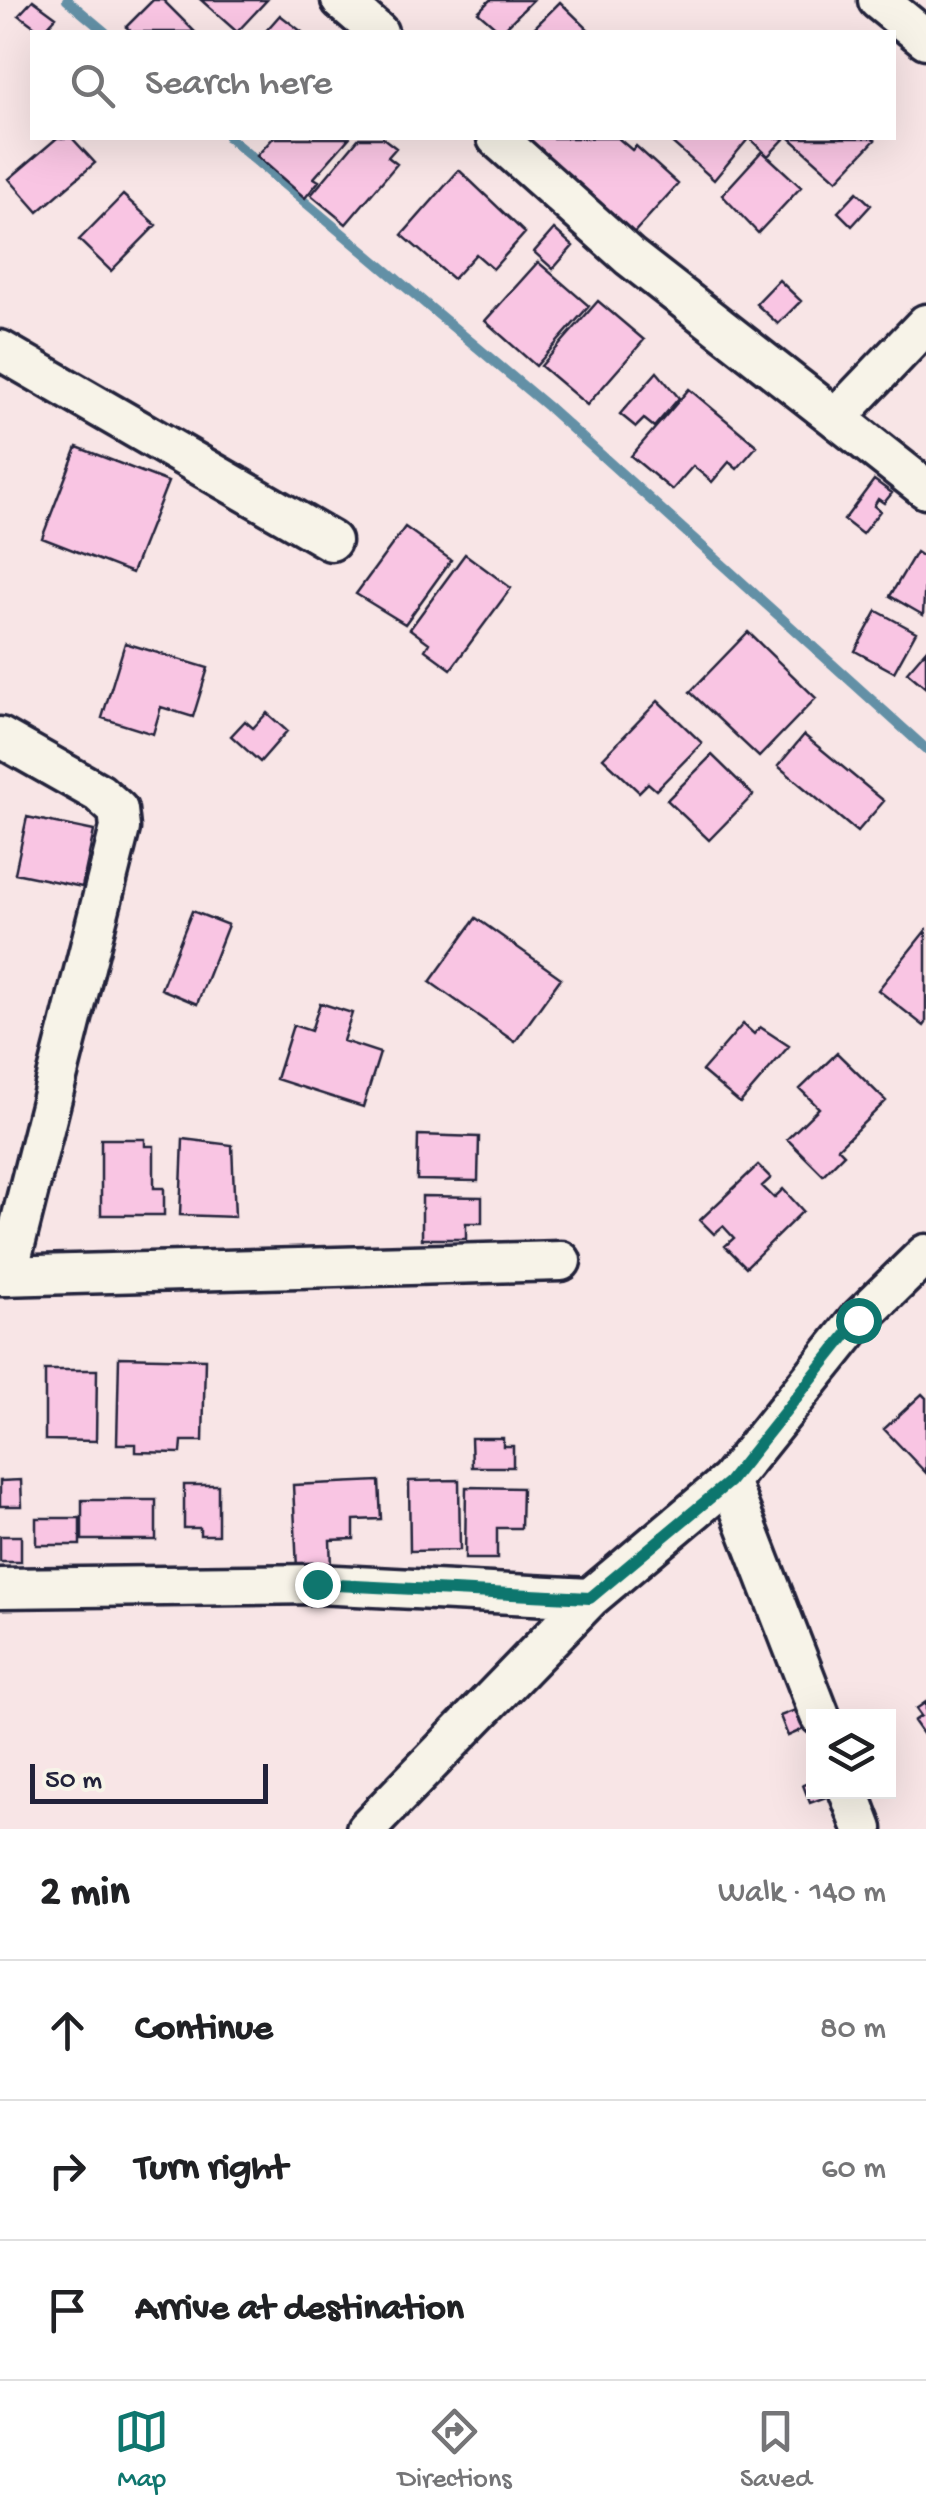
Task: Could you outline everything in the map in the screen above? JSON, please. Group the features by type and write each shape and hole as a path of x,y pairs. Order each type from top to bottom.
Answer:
{"street":[{"path":"341,0 376,30"},
{"path":"878,0 926,39"},
{"path":"499,140 630,257 926,488"},
{"path":"836,418 926,324"},
{"path":"0,350 331,542"},
{"path":"0,737 99,792 118,810 120,828 4,1276 562,1261"},
{"path":"366,1829 590,1598 729,1482 858,1320 926,1254"},
{"path":"729,1482 817,1709"},
{"path":"0,1588 317,1584 590,1598"},
{"path":"852,1799 863,1829"}],"building":[{"path":"33,0 56,17 39,30 19,15"},
{"path":"153,0 163,0 193,30 130,30 126,27"},
{"path":"201,0 267,0 235,30"},
{"path":"490,0 533,0 503,30 478,12"},
{"path":"560,2 589,30 532,30"},
{"path":"280,15 299,30 267,30"},
{"path":"55,140 74,140 95,163 38,212 9,179"},
{"path":"271,140 347,140 314,178 319,181 305,198 257,156"},
{"path":"357,140 386,140 396,148 388,157 397,164 346,224 311,195"},
{"path":"523,140 620,140 632,150 636,146 678,184 630,237"},
{"path":"669,140 747,140 714,180"},
{"path":"751,140 783,140 768,156"},
{"path":"792,140 875,140 837,180"},
{"path":"762,151 801,187 758,233 722,195"},
{"path":"459,170 525,233 493,269 476,254 453,279 402,235"},
{"path":"857,192 871,205 852,226 838,212"},
{"path":"123,195 156,225 111,271 79,240"},
{"path":"554,229 573,246 553,269 534,252"},
{"path":"538,262 589,306 536,366 485,321"},
{"path":"779,280 801,301 778,324 756,304"},
{"path":"598,301 644,340 587,405 541,366"},
{"path":"657,372 679,398 654,427 644,419 636,427 620,414"},
{"path":"689,389 757,446 737,469 729,462 712,482 693,466 672,490 631,456"},
{"path":"77,447 168,482 132,573 42,538"},
{"path":"874,480 892,493 884,503 878,499 874,506 880,511 862,534 844,520"},
{"path":"405,527 451,560 405,624 356,594"},
{"path":"916,552 926,559 923,615 890,596"},
{"path":"465,554 511,588 451,669 425,650 429,643 410,629"},
{"path":"877,611 916,632 894,672 855,651"},
{"path":"748,632 816,698 759,757 690,692"},
{"path":"125,643 208,668 193,717 161,707 153,734 102,718"},
{"path":"926,650 926,688 907,672"},
{"path":"658,701 702,743 656,790 648,783 639,792 603,758"},
{"path":"267,713 287,731 260,762 231,736 245,721 253,728"},
{"path":"804,735 884,801 857,832 778,766"},
{"path":"712,755 753,795 709,840 667,800"},
{"path":"27,817 94,831 82,887 15,873"},
{"path":"192,911 228,925 197,1004 161,989"},
{"path":"476,918 561,978 515,1042 430,982"},
{"path":"926,930 926,1023 924,1026 878,990"},
{"path":"320,1003 352,1013 343,1041 380,1053 363,1107 276,1079 293,1025 311,1031"},
{"path":"743,1024 754,1034 760,1027 789,1046 740,1103 702,1071"},
{"path":"837,1053 886,1101 838,1148 844,1154 823,1175 787,1139 819,1108 800,1089"},
{"path":"418,1135 479,1137 478,1181 417,1180"},
{"path":"101,1139 145,1139 145,1146 154,1146 154,1188 164,1188 164,1215 101,1215"},
{"path":"183,1139 232,1145 235,1217 180,1215"},
{"path":"758,1165 771,1178 762,1186 774,1198 783,1189 803,1211 746,1267 725,1246 734,1238 723,1226 714,1234 700,1220"},
{"path":"422,1196 482,1197 482,1223 466,1223 466,1239 422,1239"},
{"path":"119,1357 205,1359 203,1441 182,1441 181,1453 136,1452 136,1444 117,1444"},
{"path":"45,1370 97,1370 96,1441 45,1440"},
{"path":"922,1394 926,1398 926,1473 884,1429"},
{"path":"471,1438 503,1438 503,1446 513,1446 513,1467 472,1467"},
{"path":"21,1480 22,1506 0,1506 0,1481"},
{"path":"459,1480 460,1550 410,1551 409,1481"},
{"path":"379,1481 381,1519 354,1520 354,1539 330,1540 331,1568 297,1569 293,1485"},
{"path":"184,1485 218,1485 218,1535 200,1535 200,1528 184,1528"},
{"path":"466,1487 522,1488 521,1528 497,1528 497,1559 465,1559"},
{"path":"82,1500 156,1500 156,1540 82,1540"},
{"path":"36,1518 80,1518 80,1545 36,1545"},
{"path":"0,1536 21,1536 21,1562 0,1562"},
{"path":"926,1702 926,1738 914,1721 921,1716 916,1709"},
{"path":"798,1709 806,1728 788,1736 780,1716"}],"waterway":[{"path":"67,0 103,30"},
{"path":"231,140 547,406 926,749"}],"route":[{"path":"317,1584 590,1598 729,1482 858,1320"}]}
